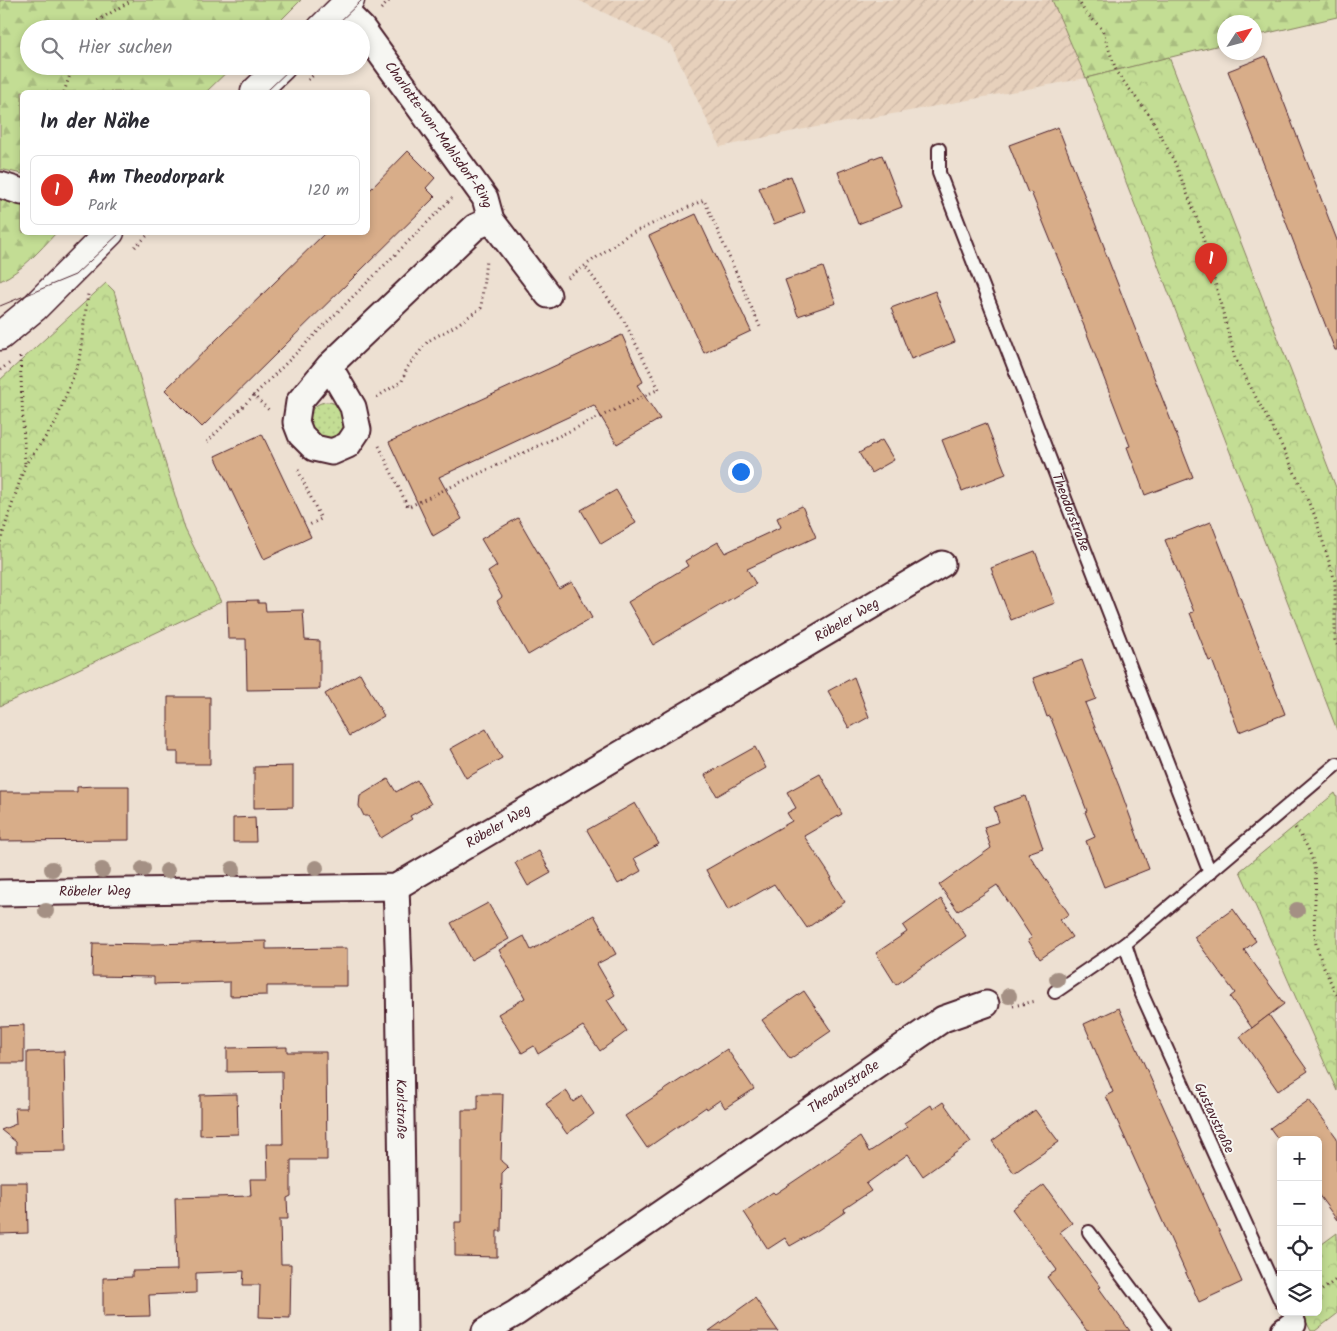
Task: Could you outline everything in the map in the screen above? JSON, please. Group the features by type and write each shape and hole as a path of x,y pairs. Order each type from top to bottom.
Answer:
{"main road":[{"path":"330,20 346,4"},
{"path":"257,90 273,75"},
{"path":"0,336 34,308 104,235"}],"street":[{"name":"Charlotte-von-Mahlsdorf-Ring","path":"346,4 357,20"},
{"name":"Charlotte-von-Mahlsdorf-Ring","path":"370,39 548,295"},
{"path":"0,185 20,191"},
{"name":"Charlotte-von-Mahlsdorf-Ring","path":"314,448 301,435 296,422 298,402 329,366 475,227 488,209"},
{"path":"314,448 332,452 348,445 356,418 329,366"},
{"name":"Röbeler Weg","path":"0,893 396,887 942,564"},
{"name":"Karlstraße","path":"396,887 404,1331"},
{"name":"Theodorstraße","path":"486,1331 516,1313 943,1019 986,1004"}],"lane":[{"name":"Theodorstraße","path":"938,149 939,173 1210,873"},
{"path":"1055,992 1125,944 1337,764"},
{"name":"Gustavstraße","path":"1125,944 1140,990 1277,1293"},
{"path":"1089,1232 1163,1331"}],"path":[{"path":"99,20 132,0"},
{"path":"1078,0 1085,12 1102,29 1117,73 1151,117 1175,163 1200,226 1235,358 1283,448 1315,516 1335,581 1335,640 1337,645"},
{"path":"65,90 70,75"},
{"path":"206,442 454,197 488,209 481,308 455,326 428,341 407,368 402,381 356,418 371,429 408,507 659,389 623,318 585,266"},
{"path":"548,295 626,236 704,200 762,329"},
{"path":"0,542 25,465 55,424 79,361 89,291"},
{"path":"20,357 25,465"},
{"path":"309,525 321,519 295,464 306,458 314,448"},
{"path":"1282,812 1302,837 1313,857 1317,878 1315,940 1337,995"},
{"path":"986,1004 1014,1006 1028,1004 1042,1000 1055,992"},
{"path":"1322,1291 1337,1279"}],"shaded area":[{"path":"578,0 1052,0 1086,78 799,130 720,147 671,45"}],"green space":[{"path":"0,0 301,0 281,20 20,20 20,75 224,75 208,90 20,90 20,174 0,169"},
{"path":"1052,0 1337,0 1337,17 1262,34 1262,15 1217,15 1217,46 1086,78"},
{"path":"1169,57 1337,490 1337,730 1086,78"},
{"path":"0,195 20,202 20,235 54,235 23,266 0,281"},
{"path":"106,283 114,291 185,529 221,602 0,706 0,380"},
{"path":"327,402 334,403 340,407 344,413 344,427 340,433 334,437 327,438 320,437 314,433 310,427 309,420 310,413 314,407 320,403"},
{"path":"1335,793 1337,797 1337,1091 1240,871"},
{"path":"1337,1233 1337,1314 1315,1331 1311,1331 1303,1316 1322,1316 1322,1244"}],"building":[{"path":"1266,56 1337,240 1337,350 1335,350 1228,71 1256,60 1262,60 1262,58"},
{"path":"1058,127 1193,477 1145,495 1127,447 1130,446 1061,266 1031,192 1028,193 1009,145"},
{"path":"408,151 435,178 426,188 435,197 202,427 165,390 323,235 370,235 370,190"},
{"path":"882,155 902,207 858,224 838,172"},
{"path":"791,176 805,212 774,224 759,188"},
{"path":"696,214 751,331 704,353 649,236"},
{"path":"823,267 836,303 798,316 785,280"},
{"path":"935,291 955,342 911,359 891,308"},
{"path":"622,335 643,382 637,385 660,419 617,444 594,405 439,477 462,519 433,536 389,442"},
{"path":"986,423 1006,474 962,491 942,440"},
{"path":"262,434 311,537 264,559 215,456"},
{"path":"882,440 894,460 871,473 859,453"},
{"path":"616,490 636,523 601,544 581,510"},
{"path":"802,506 816,537 747,569 756,584 653,645 628,602 688,566 685,561 718,542 725,553 781,527 777,518"},
{"path":"518,518 559,589 572,582 592,618 528,655 497,601 502,597 488,572 497,566 481,539"},
{"path":"1211,522 1285,714 1239,732 1212,660 1209,661 1190,613 1194,612 1165,540"},
{"path":"1035,551 1055,603 1011,620 991,568"},
{"path":"258,600 258,603 265,603 266,611 303,610 305,640 320,641 320,689 247,690 246,639 228,639 227,601"},
{"path":"1082,660 1096,699 1085,703 1119,786 1149,869 1104,887 1086,841 1095,837 1085,812 1087,811 1050,716 1047,717 1033,678"},
{"path":"360,673 384,716 349,736 325,694"},
{"path":"854,677 869,717 849,728 828,691"},
{"path":"168,697 210,697 210,764 178,764 178,752 168,752"},
{"path":"486,729 502,758 466,778 450,749"},
{"path":"755,747 766,768 717,796 705,775"},
{"path":"293,766 293,807 254,808 254,767"},
{"path":"820,774 842,814 804,836 832,878 830,879 845,902 807,928 774,884 728,910 706,870 792,821 787,813 796,808 787,792"},
{"path":"388,779 396,792 417,780 431,804 410,816 412,819 381,838 368,816 364,816 359,806 360,796"},
{"path":"129,786 129,840 0,841 0,792 77,792 77,787"},
{"path":"1025,796 1043,848 1028,853 1069,914 1060,920 1072,937 1040,959 1028,940 1032,938 997,885 958,911 939,885 991,848 984,827 999,822 994,807"},
{"path":"635,803 659,844 634,858 641,871 618,884 587,830"},
{"path":"255,817 256,842 233,842 233,818"},
{"path":"539,851 551,873 528,886 515,863"},
{"path":"941,899 966,936 896,985 876,953 907,932 903,926"},
{"path":"488,903 509,939 471,960 451,923"},
{"path":"1233,909 1256,941 1244,950 1284,1004 1252,1028 1230,997 1235,993 1194,937"},
{"path":"594,915 616,954 597,964 615,995 607,1000 627,1031 600,1051 583,1026 538,1054 534,1046 522,1053 498,1014 525,998 499,950 524,936 531,950"},
{"path":"266,941 266,949 347,948 347,986 267,986 267,995 230,996 230,982 154,984 154,977 92,976 93,943 153,944"},
{"path":"804,991 831,1031 790,1059 762,1020"},
{"path":"1119,1008 1242,1282 1199,1302 1106,1096 1113,1092 1084,1024"},
{"path":"1269,1015 1308,1071 1278,1091 1240,1037"},
{"path":"24,1025 24,1063 0,1063 0,1026"},
{"path":"287,1047 287,1052 326,1052 327,1160 291,1160 291,1196 287,1198 288,1219 280,1219 281,1264 291,1264 290,1318 259,1317 260,1285 243,1285 244,1271 196,1273 196,1293 149,1295 150,1316 103,1317 103,1278 132,1277 132,1271 177,1270 175,1198 251,1196 250,1179 268,1179 267,1144 283,1144 282,1071 227,1072 227,1048"},
{"path":"727,1049 754,1089 725,1108 720,1100 707,1109 706,1107 647,1148 625,1116"},
{"path":"64,1051 66,1151 16,1152 16,1142 1,1130 16,1124 15,1108 27,1108 27,1052"},
{"path":"566,1090 573,1102 582,1096 594,1114 567,1134 546,1104"},
{"path":"237,1094 238,1134 200,1135 200,1095"},
{"path":"478,1094 503,1094 501,1161 508,1167 502,1173 501,1231 497,1231 497,1257 455,1256 455,1222 462,1222 462,1110 478,1110"},
{"path":"1309,1100 1337,1138 1337,1220 1322,1199 1322,1136 1277,1136 1277,1138 1270,1128"},
{"path":"943,1102 971,1142 923,1176 908,1154 866,1184 871,1191 844,1209 845,1212 790,1246 785,1238 768,1249 744,1212 773,1192 775,1194 860,1137 869,1152 907,1127 904,1123 931,1105 933,1109"},
{"path":"1035,1110 1059,1142 1014,1173 992,1141"},
{"path":"0,1182 27,1182 28,1233 0,1234"},
{"path":"1044,1185 1072,1223 1060,1232 1101,1287 1099,1288 1130,1331 1087,1331 1047,1277 1057,1270 1012,1209"},
{"path":"755,1298 778,1331 709,1331"}],"tram line":[{"path":"341,20 362,0"},
{"path":"268,90 284,75"},
{"path":"0,306 75,275 118,235"}],"place":[{"name":"Am Theodorpark","path":"1211,284"}]}
